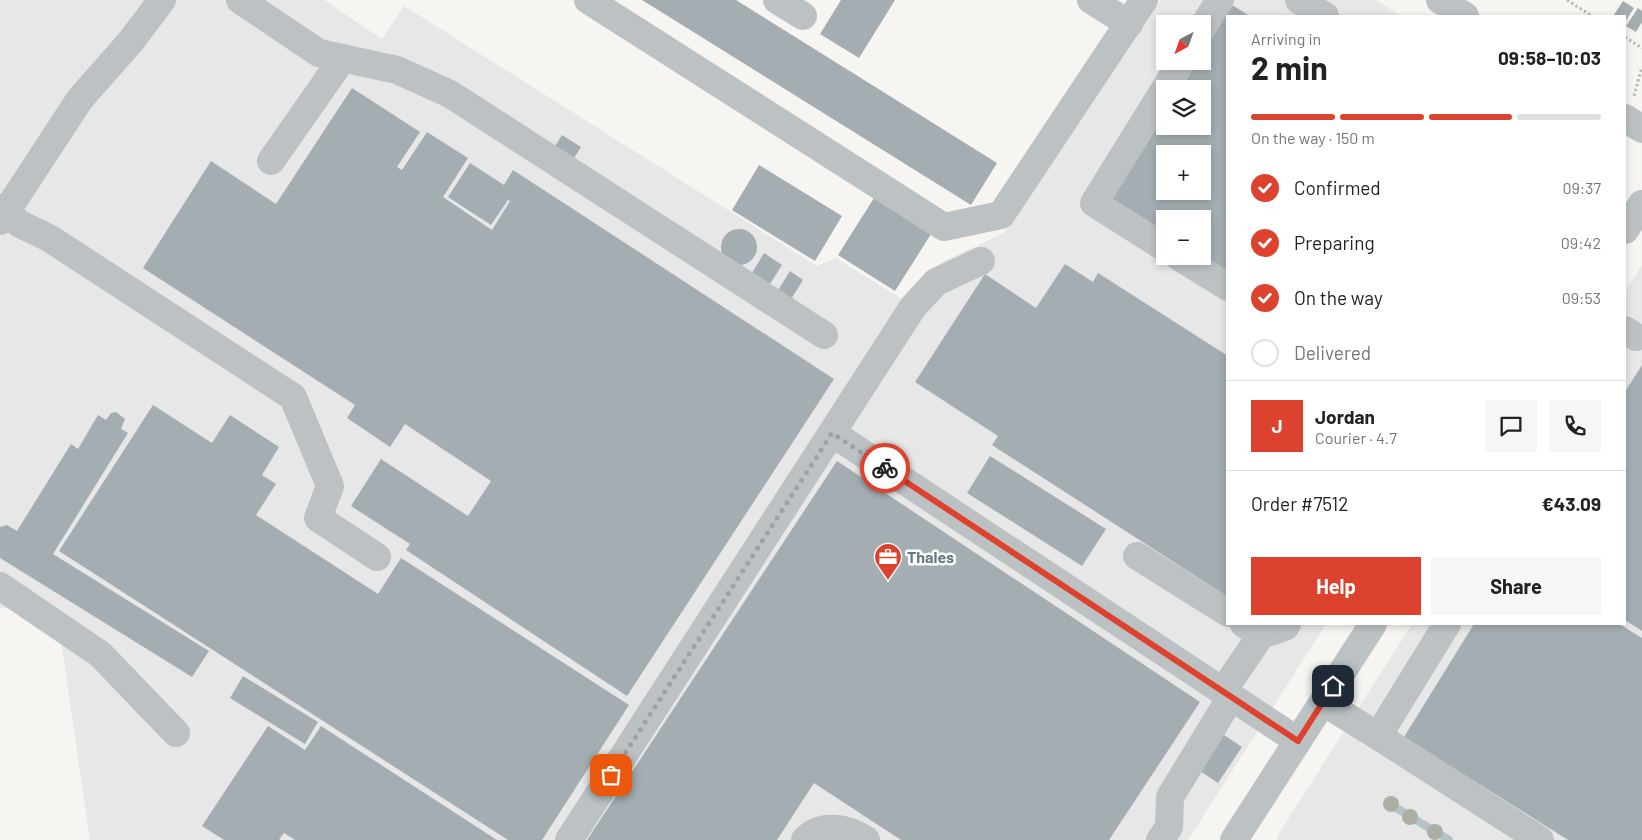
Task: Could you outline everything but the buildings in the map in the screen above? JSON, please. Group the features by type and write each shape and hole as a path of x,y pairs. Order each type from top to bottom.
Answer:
{"street":[{"path":"162,0 131,41 80,99 2,214 49,238 293,397 330,486 318,518 377,558"},
{"path":"240,0 319,53 397,70 450,94 824,335"},
{"path":"588,0 944,227 1000,214 1144,0"},
{"path":"777,0 803,16"},
{"path":"1091,0 1129,24"},
{"path":"1210,15 1220,0"},
{"path":"1299,0 1323,15"},
{"path":"1440,0 1464,15"},
{"path":"271,162 343,58"},
{"path":"1156,242 1094,203 1176,70"},
{"path":"1626,119 1642,129"},
{"path":"1626,228 1642,204"},
{"path":"569,840 913,307 936,282 981,261"},
{"path":"1193,265 1226,286"},
{"path":"832,433 1298,741"},
{"path":"1137,556 1226,612"},
{"path":"0,586 100,654 176,733"},
{"path":"1160,840 1169,826 1170,797 1227,694 1252,629 1285,627 1286,625"},
{"path":"1234,840 1372,625"},
{"path":"1378,736 1447,625"},
{"path":"1323,702 1540,840"},
{"path":"805,840 820,830 833,829 845,830 866,840"}],"path":[{"path":"1567,0 1590,15"},
{"path":"1626,38 1642,48"}],"shaded area":[{"path":"0,0 324,0 382,39 404,6 817,266 836,258 902,299 940,263 1004,233 1161,0 1376,0 1399,15 1226,15 1226,625 1325,625 1188,840 90,840 60,634 12,606 0,609"},
{"path":"1642,265 1642,840 1277,840 1278,835 1411,625 1626,625 1626,290"}],"waterway":[{"path":"1388,803 1449,840"}],"way so far":[{"path":"611,775 832,433 885,468"}],"place":[{"name":"Thales","path":"888,581"}],"route":[{"path":"885,468 1298,741 1333,686"}]}
